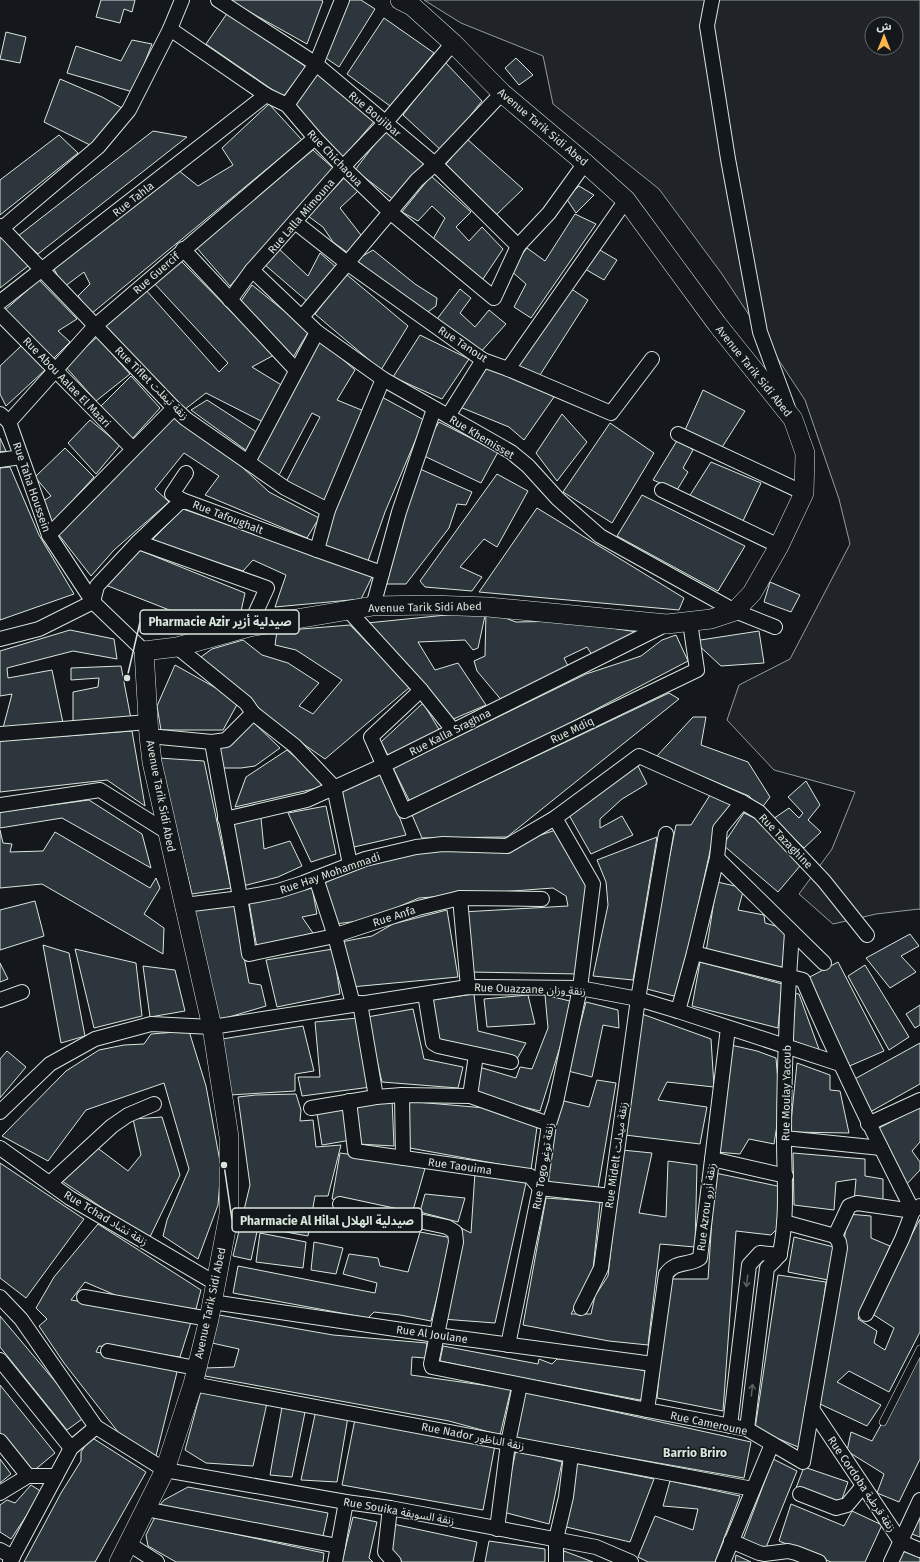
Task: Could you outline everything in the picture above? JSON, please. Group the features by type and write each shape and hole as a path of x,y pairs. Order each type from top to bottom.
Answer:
{"street":[{"path":"1,228 102,142 129,110 170,29 182,0"},
{"name":"Rue Boujibar","path":"218,0 316,64 435,164 518,246"},
{"path":"287,105 316,64 342,0"},
{"name":"Avenue Tarik Sidi Abed","path":"119,1562 165,1470 194,1376 210,1310 229,1214 229,1137 212,1027 152,762 144,651 177,647 249,627 373,606 488,606 667,624 712,619 735,610 752,594 779,546 804,493 805,453 793,419 717,324 626,200 585,163 502,93 453,43 412,6 400,0"},
{"path":"712,0 706,26 728,159 760,332 793,419"},
{"name":"Rue Chichaoua","path":"170,29 266,95 287,105 315,138 390,212 494,298 518,246"},
{"name":"Rue Lalla Mimouna","path":"230,300 252,270 343,167 386,122 453,43"},
{"path":"302,317 417,180 435,164 502,93"},
{"name":"Rue Tahla","path":"0,302 266,95"},
{"name":"Rue Guercif","path":"4,418 55,370 95,326 315,138"},
{"path":"518,246 549,213 585,163"},
{"path":"508,369 626,200"},
{"name":"Rue Tanout","path":"296,222 347,263 483,360 508,369 611,413 652,359"},
{"name":"Rue Tiflet زنقة تيفلت","path":"1,228 186,419 285,488 328,510"},
{"path":"183,250 296,370"},
{"name":"Rue Khemisset","path":"252,270 317,332 383,379 511,452 528,466 558,499 600,536 735,610 776,627"},
{"name":"Rue Abou Aalae El Maari","path":"0,314 133,450"},
{"path":"248,462 317,332"},
{"path":"448,416 483,360"},
{"path":"317,550 328,510 383,379"},
{"path":"48,535 174,408"},
{"path":"373,606 399,512 434,409"},
{"name":"Rue Taha Houssein","path":"4,418 21,457 48,535 93,602 144,651"},
{"path":"678,434 804,493"},
{"path":"0,460 21,457"},
{"path":"182,500 172,494 186,472"},
{"path":"662,490 779,546"},
{"name":"Rue Tafoughalt","path":"93,602 97,586 138,542 182,500 382,573"},
{"path":"138,542 267,588 249,627"},
{"path":"0,639 39,629 93,602"},
{"path":"348,610 421,690 452,730"},
{"name":"Rue Mdiq","path":"384,765 404,811 697,670 690,622"},
{"name":"Rue Kalla Sraghna","path":"225,819 307,800 384,765 667,624"},
{"path":"177,647 246,703 253,713 295,746 334,787 350,864"},
{"path":"384,765 371,737 421,690"},
{"path":"0,734 149,729 212,742 226,740 253,713"},
{"path":"212,742 225,819 241,898"},
{"name":"Rue Tazaghine","path":"639,756 742,802 759,812 824,881 867,936"},
{"name":"Rue Hay Mohammadi","path":"184,905 241,898 278,891 350,864 416,847 443,844 507,846 555,818 639,756"},
{"path":"0,805 100,790 167,832"},
{"path":"678,1011 717,858 720,829 742,802"},
{"name":"Rue Togo زنقة توغو","path":"508,1345 540,1188 549,1124 556,1102 580,988 593,884 555,818"},
{"name":"Rue Midelt زنقة ميدلت","path":"581,1308 601,1268 638,999 666,834"},
{"path":"717,858 824,963"},
{"path":"316,878 356,1004 376,1097"},
{"name":"Rue Anfa","path":"241,898 249,954 335,936 418,908 460,898 542,899"},
{"path":"460,898 468,987"},
{"name":"Rue Moulay Yacoub","path":"780,1255 784,1222 786,1176 784,1138 789,977 792,932"},
{"path":"694,953 803,980 868,1124 917,1208"},
{"name":"Rue Ouazzane زنقة وزان","path":"0,1112 50,1064 95,1039 151,1024 212,1027 468,987 580,988 638,999 840,1064"},
{"path":"0,1000 22,992"},
{"path":"425,994 433,1043 438,1046 511,1062"},
{"name":"Rue Azrou زنقة أزرو","path":"647,1410 666,1274 670,1269 679,1264 700,1258 728,1028"},
{"path":"470,1096 476,1055"},
{"path":"311,1108 376,1097 402,1095 470,1096 549,1124"},
{"path":"402,1095 403,1158"},
{"path":"868,1124 920,1100"},
{"name":"Rue Taouima","path":"349,1101 355,1151 530,1176 540,1188"},
{"path":"50,1183 112,1126 128,1115 154,1104"},
{"path":"784,1138 881,1148"},
{"name":"Rue Tchad زنقة نشاد","path":"0,1148 70,1198 215,1283"},
{"path":"712,1159 786,1176"},
{"path":"540,1188 611,1196"},
{"path":"784,1222 835,1236 849,1206 857,1203 917,1208"},
{"path":"340,1204 447,1227 455,1232 456,1242 436,1335"},
{"path":"866,1314 917,1208"},
{"name":"Rue Cameroune","path":"436,1335 431,1364 432,1367 748,1429 803,1462 840,1248 840,1242 835,1236"},
{"path":"730,1426 749,1265 760,1253 780,1255"},
{"path":"748,1429 767,1268 780,1255"},
{"path":"0,1297 21,1319 96,1426 165,1470"},
{"name":"Rue Al Joulane","path":"84,1297 436,1335 653,1364"},
{"name":"Rue Nador زنقة الناظور","path":"108,1351 194,1376 508,1443 753,1490"},
{"path":"0,1360 70,1448"},
{"path":"497,1529 508,1443 520,1385"},
{"name":"Rue Cordoba زنقة قرطبة","path":"812,1409 901,1542 920,1550"},
{"path":"0,1550 12,1560 70,1448 96,1426"},
{"path":"0,1441 28,1476"},
{"path":"723,1562 772,1444"},
{"path":"556,1562 556,1539 566,1497 572,1455"},
{"name":"Rue Souika زنقة السويقة","path":"165,1470 346,1502 390,1508 556,1539 596,1547 631,1562"},
{"path":"0,1493 28,1476 56,1476"},
{"path":"800,1494 836,1508 847,1505 863,1486"},
{"path":"335,1562 346,1502"},
{"path":"891,1562 919,1504"},
{"path":"390,1508 385,1552 394,1562"},
{"path":"145,1509 338,1546"},
{"path":"731,1541 764,1554 781,1551 796,1553 819,1562"},
{"path":"129,1544 157,1562"}],"lane":[{"path":"883,1422 920,1349"}],"shaded area":[{"path":"424,0 920,0 920,910 876,914 833,924 799,894 832,849 855,792 774,770 727,720 739,685 790,659 850,544 839,499 805,400 722,274 659,189 553,104 543,56 461,23"}],"building":[{"path":"101,0 135,0 132,12 124,9 120,23 96,17"},
{"path":"348,0 361,0 375,9 339,67 323,56 337,31 333,29"},
{"path":"230,1 323,1 307,44"},
{"path":"228,12 306,67 283,97 206,44"},
{"path":"384,18 434,53 390,106 347,74"},
{"path":"6,32 26,37 20,63 0,59"},
{"path":"132,40 152,44 133,92 67,73 76,46 121,61"},
{"path":"516,58 533,75 519,85 505,68"},
{"path":"444,61 482,101 442,151 403,115"},
{"path":"314,70 377,118 342,159 290,107"},
{"path":"60,79 102,97 122,108 92,146 44,122"},
{"path":"269,104 302,140 91,314 78,296 90,284 84,272 64,287 54,269 178,170 198,186 233,165 222,148"},
{"path":"387,128 428,165 394,200 355,170"},
{"path":"153,131 187,137 38,254 18,236"},
{"path":"59,135 78,153 0,215 0,180"},
{"path":"467,139 523,189 495,216 446,164"},
{"path":"313,150 333,168 230,286 196,247"},
{"path":"431,176 471,212 456,227 469,241 482,227 503,249 481,282 432,241 445,218 432,206 418,221 402,212"},
{"path":"345,177 358,191 340,208 361,235 348,253 333,242 323,227 308,216"},
{"path":"579,186 594,195 576,213 566,198"},
{"path":"575,214 596,224 531,318 514,307 526,284 510,270 527,248 545,261"},
{"path":"0,236 28,266 0,288"},
{"path":"278,248 308,276 320,253 337,268 308,302 264,264"},
{"path":"598,249 617,260 604,280 585,269"},
{"path":"373,250 415,284 437,298 436,306 425,314 356,260"},
{"path":"179,259 274,355 252,367 283,386 265,423 206,393 184,410 159,382 151,377 103,326 145,289 219,372 228,363 153,282"},
{"path":"346,274 408,326 381,370 315,314"},
{"path":"39,280 77,319 58,331 70,342 53,359 4,311"},
{"path":"252,285 309,331 292,359 239,304"},
{"path":"570,288 588,300 540,375 519,366"},
{"path":"460,289 471,298 460,313 475,327 489,310 506,324 478,355 434,323"},
{"path":"420,335 469,359 442,399 393,377"},
{"path":"97,337 130,374 96,401 65,366"},
{"path":"318,338 355,370 337,400 364,411 324,504 286,482 320,417 312,413 278,477 254,459"},
{"path":"21,346 45,370 6,406 0,394 0,366"},
{"path":"489,365 524,380 554,397 524,440 509,427 460,407"},
{"path":"131,376 160,408 132,439 101,406"},
{"path":"703,390 745,411 719,452 685,430"},
{"path":"380,396 424,420 385,512 368,561 321,544"},
{"path":"207,400 258,433 247,451 191,410"},
{"path":"175,414 226,452 269,492 319,518 307,538 205,495 219,476 184,453 155,489 169,502 114,550 91,576 59,535"},
{"path":"562,414 587,442 557,481 536,453"},
{"path":"90,420 120,445 96,474 68,443"},
{"path":"439,422 498,452 481,483 420,454"},
{"path":"610,423 654,453 612,523 563,492"},
{"path":"0,438 6,451 0,452"},
{"path":"678,439 693,450 683,468 688,472 677,490 653,480"},
{"path":"65,448 94,477 52,523 43,501 51,496 35,477"},
{"path":"711,462 761,483 742,523 687,500"},
{"path":"10,467 39,535 74,594 0,620 0,468"},
{"path":"420,469 472,492 466,505 457,504 449,528 406,584 382,584"},
{"path":"497,474 528,491 497,547 484,539 460,567 482,577 472,591 425,587 420,581"},
{"path":"642,495 745,546 718,591 617,536"},
{"path":"537,508 684,598 679,610 479,592"},
{"path":"183,509 373,575 361,599 275,607 286,575 253,560 243,571 151,541"},
{"path":"139,550 245,593 240,616 205,624 103,584"},
{"path":"770,582 800,595 791,612 764,602"},
{"path":"486,611 478,648 473,650 465,640 418,642 435,670 458,663 486,705 451,720 367,623"},
{"path":"486,611 516,622 566,621 637,632 594,658 587,647 564,658 570,670 503,702 477,671 474,661 485,656"},
{"path":"350,625 410,687 325,759 289,734 198,659 212,649 243,640 262,655 288,663 319,683 299,706 313,714 342,680 296,650 275,645 277,631"},
{"path":"70,630 114,639 117,659 73,651 7,668 8,678 52,670 63,723 3,728 12,694 0,696 0,651"},
{"path":"759,631 764,663 721,666 694,641"},
{"path":"676,635 688,661 412,806 393,768 586,674 641,656 662,640"},
{"path":"175,665 239,701 223,730 161,730 157,706"},
{"path":"121,666 131,719 73,724 73,692 98,687 99,678 71,680 71,668"},
{"path":"669,693 679,699 507,837 422,838 412,815"},
{"path":"423,703 440,731 389,757 381,742"},
{"path":"693,717 706,717 701,745 748,762 770,797 761,809 749,796 656,757"},
{"path":"252,721 280,748 255,766 241,768 219,768 215,743"},
{"path":"132,731 145,806 107,780 0,792 0,741"},
{"path":"287,750 319,778 322,787 235,807 246,777"},
{"path":"159,758 204,761 231,888 192,894"},
{"path":"638,766 647,784 622,799 600,819 600,828 622,816 633,835 591,854 569,815 611,778"},
{"path":"383,772 406,835 354,847 340,788"},
{"path":"806,781 820,805 808,820 821,832 804,848 773,819 789,808 799,818 803,813 788,797"},
{"path":"712,792 736,801 712,842 678,997 643,988 676,825 691,825"},
{"path":"89,800 142,834 151,868 62,818 0,828 0,812"},
{"path":"326,806 336,854 311,862 288,813"},
{"path":"744,813 773,827 800,866 778,892 723,845"},
{"path":"261,818 264,849 290,841 302,866 278,877 243,886 231,824"},
{"path":"559,829 587,887 579,974 470,972 462,912 568,906 566,896 553,888 419,898 367,920 335,924 323,884 366,861 408,851 509,852 522,841"},
{"path":"0,830 3,843 12,844 10,852 43,851 55,832 150,888 156,878 160,888 144,914 164,928 163,954 42,884 0,888"},
{"path":"657,837 633,980 593,976 608,905 606,882 597,860"},
{"path":"717,882 744,888 738,910 764,915 765,923 786,929 782,969 706,952"},
{"path":"312,888 317,914 302,917 313,933 257,948 249,902"},
{"path":"35,901 44,936 0,950 0,910"},
{"path":"234,905 249,983 261,985 266,1006 219,1020 194,910"},
{"path":"447,910 458,977 351,987 341,942 372,936 393,924"},
{"path":"910,934 919,946 901,956 916,972 890,988 866,958"},
{"path":"43,945 69,953 85,1036 61,1043"},
{"path":"75,949 136,963 142,1016 94,1028"},
{"path":"333,949 340,994 277,1007 266,960"},
{"path":"700,962 782,984 778,1028 692,1006"},
{"path":"838,962 884,1051 845,1068 806,979"},
{"path":"0,963 8,979 0,982"},
{"path":"865,965 909,1037 889,1050 848,976"},
{"path":"143,966 175,970 185,1011 150,1017"},
{"path":"791,993 799,994 820,1052 791,1040"},
{"path":"474,994 478,1031 526,1043 517,1059 439,1042 432,1000"},
{"path":"528,995 535,1024 487,1027 484,999"},
{"path":"545,995 574,1002 540,1111 474,1095 479,1067 516,1078 520,1067 532,1069 548,1028"},
{"path":"586,1002 618,1010 619,1028 603,1025 592,1077 568,1071"},
{"path":"920,1005 920,1025 915,1028 906,1014"},
{"path":"413,1009 424,1059 463,1067 458,1088 382,1082 367,1017"},
{"path":"642,1014 711,1039 714,1087 667,1082 658,1100 707,1107 700,1144 625,1135"},
{"path":"358,1018 371,1087 302,1096 298,1077 320,1077 315,1022"},
{"path":"303,1026 314,1071 295,1074 295,1091 230,1095 222,1039"},
{"path":"189,1031 206,1086 221,1167 218,1205 198,1259 163,1236 167,1220 189,1169 164,1083 86,1110 48,1161 2,1136 66,1071 99,1050 124,1045 144,1044 151,1034"},
{"path":"920,1043 920,1084 870,1112 851,1081"},
{"path":"731,1045 757,1051 776,1058 780,1106 774,1144 749,1139 740,1154 716,1152"},
{"path":"7,1051 26,1067 0,1098 0,1059"},
{"path":"797,1063 830,1075 830,1090 840,1091 849,1133 790,1132"},
{"path":"597,1080 616,1083 598,1189 545,1184 560,1100 589,1107"},
{"path":"296,1094 301,1110 300,1121 313,1120 316,1147 341,1145 328,1196 315,1196 308,1236 258,1227 251,1260 233,1256 250,1185 238,1097"},
{"path":"392,1099 394,1146 358,1144 355,1103"},
{"path":"405,1101 485,1108 537,1127 531,1170 410,1148"},
{"path":"345,1106 351,1140 322,1145 316,1107"},
{"path":"920,1107 920,1142 912,1151 920,1162 920,1170 905,1186 877,1129"},
{"path":"162,1117 180,1175 149,1239 62,1181 95,1146 128,1171 141,1155 133,1119"},
{"path":"622,1150 652,1153 639,1213 666,1217 668,1161 697,1165 695,1247 660,1244 648,1345 609,1341 523,1325 546,1198 600,1202 592,1279 571,1314 591,1314 595,1296 608,1276"},
{"path":"340,1153 426,1165 411,1217 332,1199"},
{"path":"793,1153 865,1159 865,1176 883,1179 883,1202 854,1202 856,1179 836,1182 834,1210 794,1205"},
{"path":"0,1163 84,1219 26,1298 0,1278"},
{"path":"475,1172 526,1183 495,1323 442,1319 461,1228 471,1233"},
{"path":"715,1173 782,1187 780,1226 771,1235 736,1231 723,1411 657,1398 668,1279 708,1279"},
{"path":"425,1194 465,1198 458,1222 420,1212"},
{"path":"848,1214 871,1216 871,1238 890,1246 858,1319 877,1331 874,1343 885,1350 894,1328 871,1313 920,1219 920,1332 889,1392 849,1371 837,1382 881,1405 867,1426 820,1404"},
{"path":"98,1224 201,1290 196,1309 129,1301 85,1282 71,1300 192,1319 180,1357 99,1346 96,1352 178,1368 156,1456 122,1437 64,1363 39,1326 47,1319 36,1308 54,1277"},
{"path":"420,1232 452,1238 431,1321 374,1312 368,1318 233,1293 238,1266 375,1293 377,1283 343,1274 349,1254 378,1258 380,1266 408,1272"},
{"path":"260,1233 306,1242 303,1268 256,1262"},
{"path":"794,1237 834,1247 828,1280 788,1272"},
{"path":"314,1242 343,1248 336,1274 311,1270"},
{"path":"778,1275 826,1282 803,1449 755,1429"},
{"path":"219,1315 333,1335 427,1343 425,1358 412,1357 411,1375 511,1389 500,1435 449,1421 205,1376 205,1368 234,1367 239,1349 212,1343"},
{"path":"0,1316 85,1417 67,1430 0,1347"},
{"path":"443,1346 538,1364 539,1359 552,1364 557,1359 603,1360 645,1371 647,1392 640,1400 440,1361"},
{"path":"920,1354 920,1459 899,1502 877,1493 884,1474 847,1451 851,1432 872,1441"},
{"path":"0,1385 55,1453 31,1473 0,1434"},
{"path":"201,1391 267,1403 253,1466 206,1463 185,1450"},
{"path":"525,1392 751,1442 744,1478 515,1438"},
{"path":"282,1407 305,1412 292,1477 270,1475"},
{"path":"316,1410 348,1417 337,1482 301,1480"},
{"path":"355,1419 495,1445 483,1510 342,1485"},
{"path":"91,1437 146,1472 95,1562 24,1562 61,1493 81,1461 81,1452"},
{"path":"516,1450 562,1462 549,1524 503,1512"},
{"path":"0,1459 11,1474 0,1483"},
{"path":"773,1459 797,1471 765,1550 742,1542"},
{"path":"574,1463 654,1479 630,1542 562,1526"},
{"path":"804,1467 848,1482 841,1502 796,1488"},
{"path":"670,1481 740,1496 715,1562 648,1562 638,1557 655,1516 693,1530 698,1509 663,1506"},
{"path":"31,1485 42,1492 11,1539 0,1532 0,1505 7,1500 15,1503"},
{"path":"188,1487 328,1513 323,1536 159,1506 164,1500"},
{"path":"791,1504 844,1526 852,1511 882,1525 865,1562 831,1562 779,1541"},
{"path":"920,1513 920,1537 909,1533"},
{"path":"155,1517 324,1553 323,1562 176,1562 148,1546 146,1535"},
{"path":"353,1517 377,1522 369,1558 373,1562 342,1562"},
{"path":"393,1524 477,1542 473,1562 402,1562 390,1548"},
{"path":"489,1541 545,1549 545,1562 485,1562"},
{"path":"900,1550 920,1558 920,1562 895,1562"},
{"path":"564,1551 593,1562 561,1562"},
{"path":"736,1555 751,1562 735,1562"}],"place":[{"name":"Pharmacie Azir صيدلية أزير","path":"127,678"},
{"name":"Pharmacie Al Hilal صيدلية الهلال","path":"224,1165"}],"district":[{"name":"Barrio Briro","path":"695,1453"}]}
